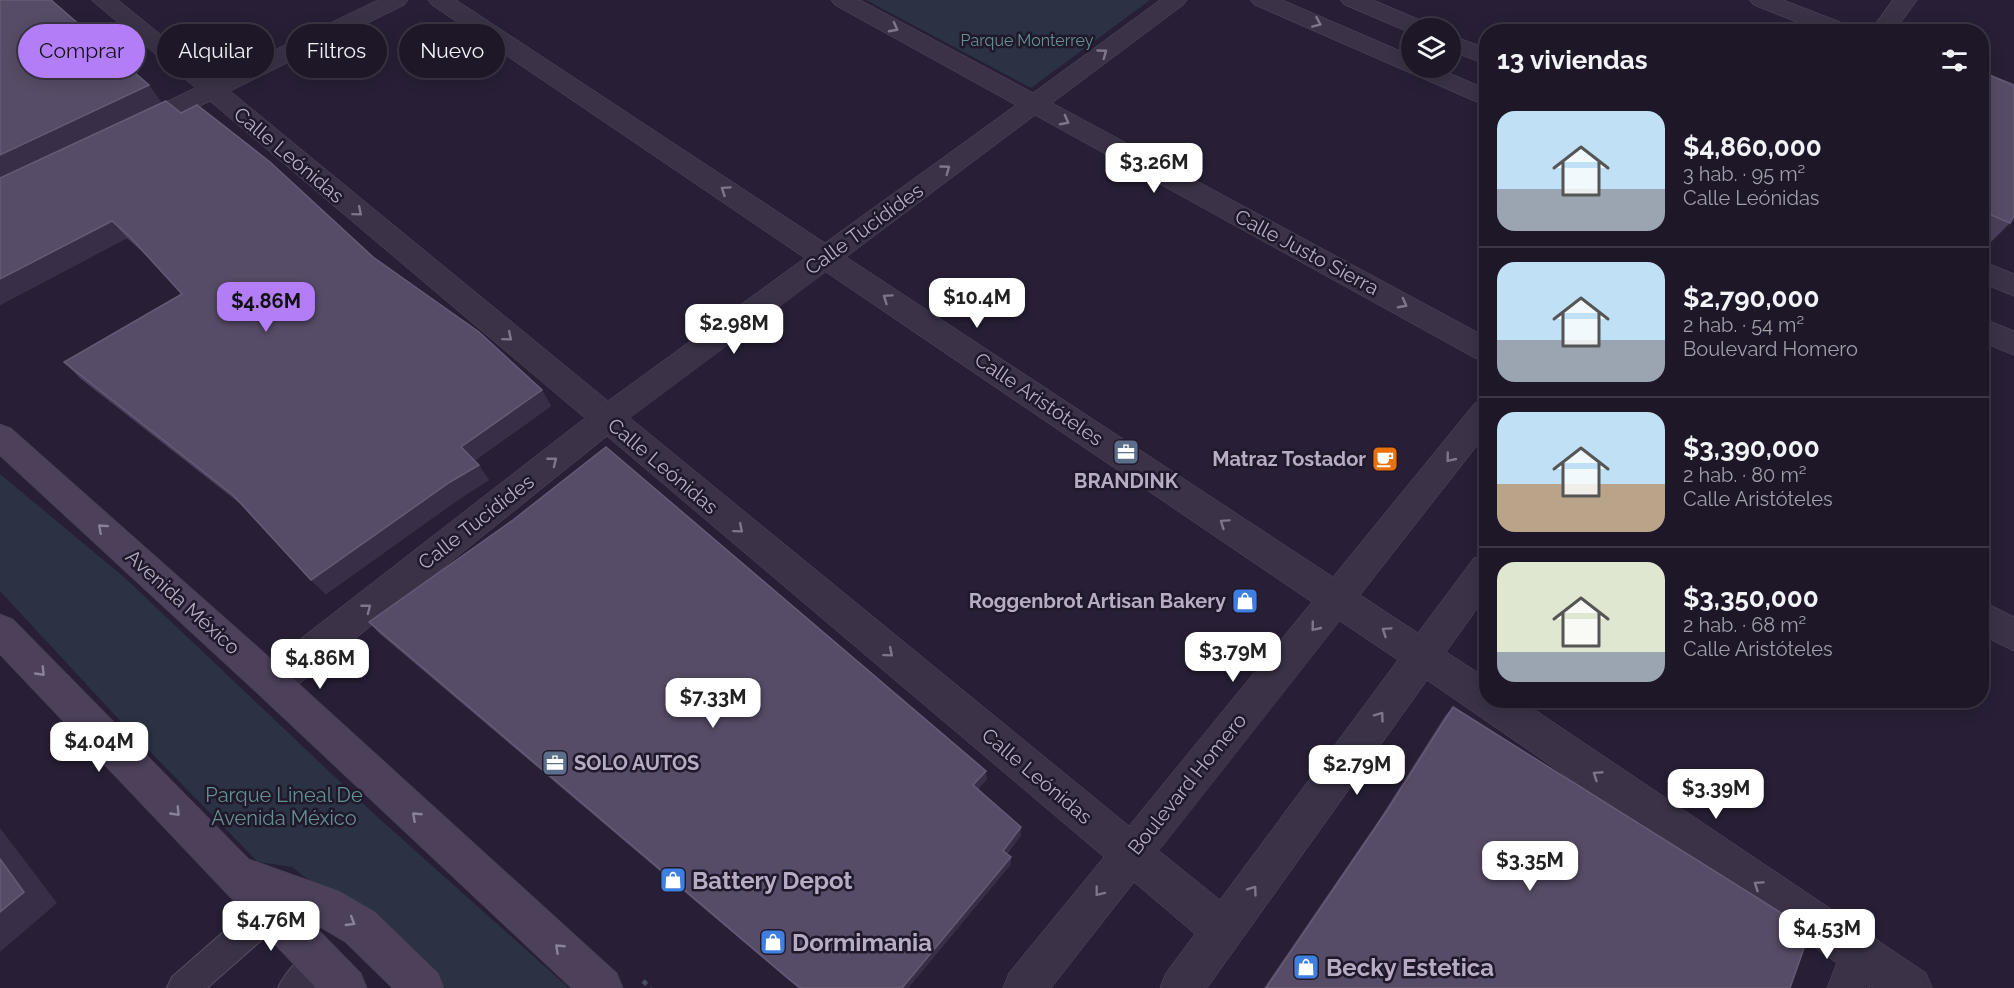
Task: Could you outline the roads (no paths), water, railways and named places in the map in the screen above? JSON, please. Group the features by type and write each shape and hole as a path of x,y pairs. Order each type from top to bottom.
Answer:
{"main road":[{"name":"Avenida México","path":"0,437 272,683 602,988"},
{"path":"0,630 272,910 320,979"},
{"path":"239,876 324,906 360,927 423,988"}],"street":[{"name":"Calle Leónidas","path":"104,0 1223,930"},
{"path":"116,137 396,0"},
{"name":"Calle Aristóteles","path":"440,0 1338,598 1479,695"},
{"name":"Calle Justo Sierra","path":"843,0 1479,346"},
{"name":"Calle Tucídides","path":"272,683 606,419 1175,0"},
{"path":"1263,0 1401,60"},
{"path":"1353,0 1401,20"},
{"path":"1762,0 1798,6 1831,24"},
{"path":"1888,24 1905,0"},
{"path":"1784,24 1798,6"},
{"path":"1461,47 1479,54"},
{"path":"1440,78 1479,95"},
{"path":"1989,274 2014,286"},
{"path":"1989,332 2014,344"},
{"name":"Boulevard Homero","path":"1024,988 1479,421"},
{"path":"1181,988 1479,579"},
{"path":"1989,621 2014,635"},
{"name":"Calle Aristóteles","path":"1498,708 1855,972 1911,988"}],"lane":[{"path":"183,988 272,910"}],"place":[{"name":"BRANDINK","path":"1126,452"},
{"name":"Matraz Tostador","path":"1385,459"},
{"name":"Roggenbrot Artisan Bakery","path":"1245,601"},
{"name":"SOLO AUTOS","path":"555,763"},
{"name":"Battery Depot","path":"673,880"},
{"name":"Dormimania","path":"773,942"},
{"name":"Becky Estetica","path":"1306,967"}],"park label":[{"name":"Parque Monterrey","path":"1027,40"},
{"name":"Parque Lineal De Avenida México","path":"284,806"}]}
